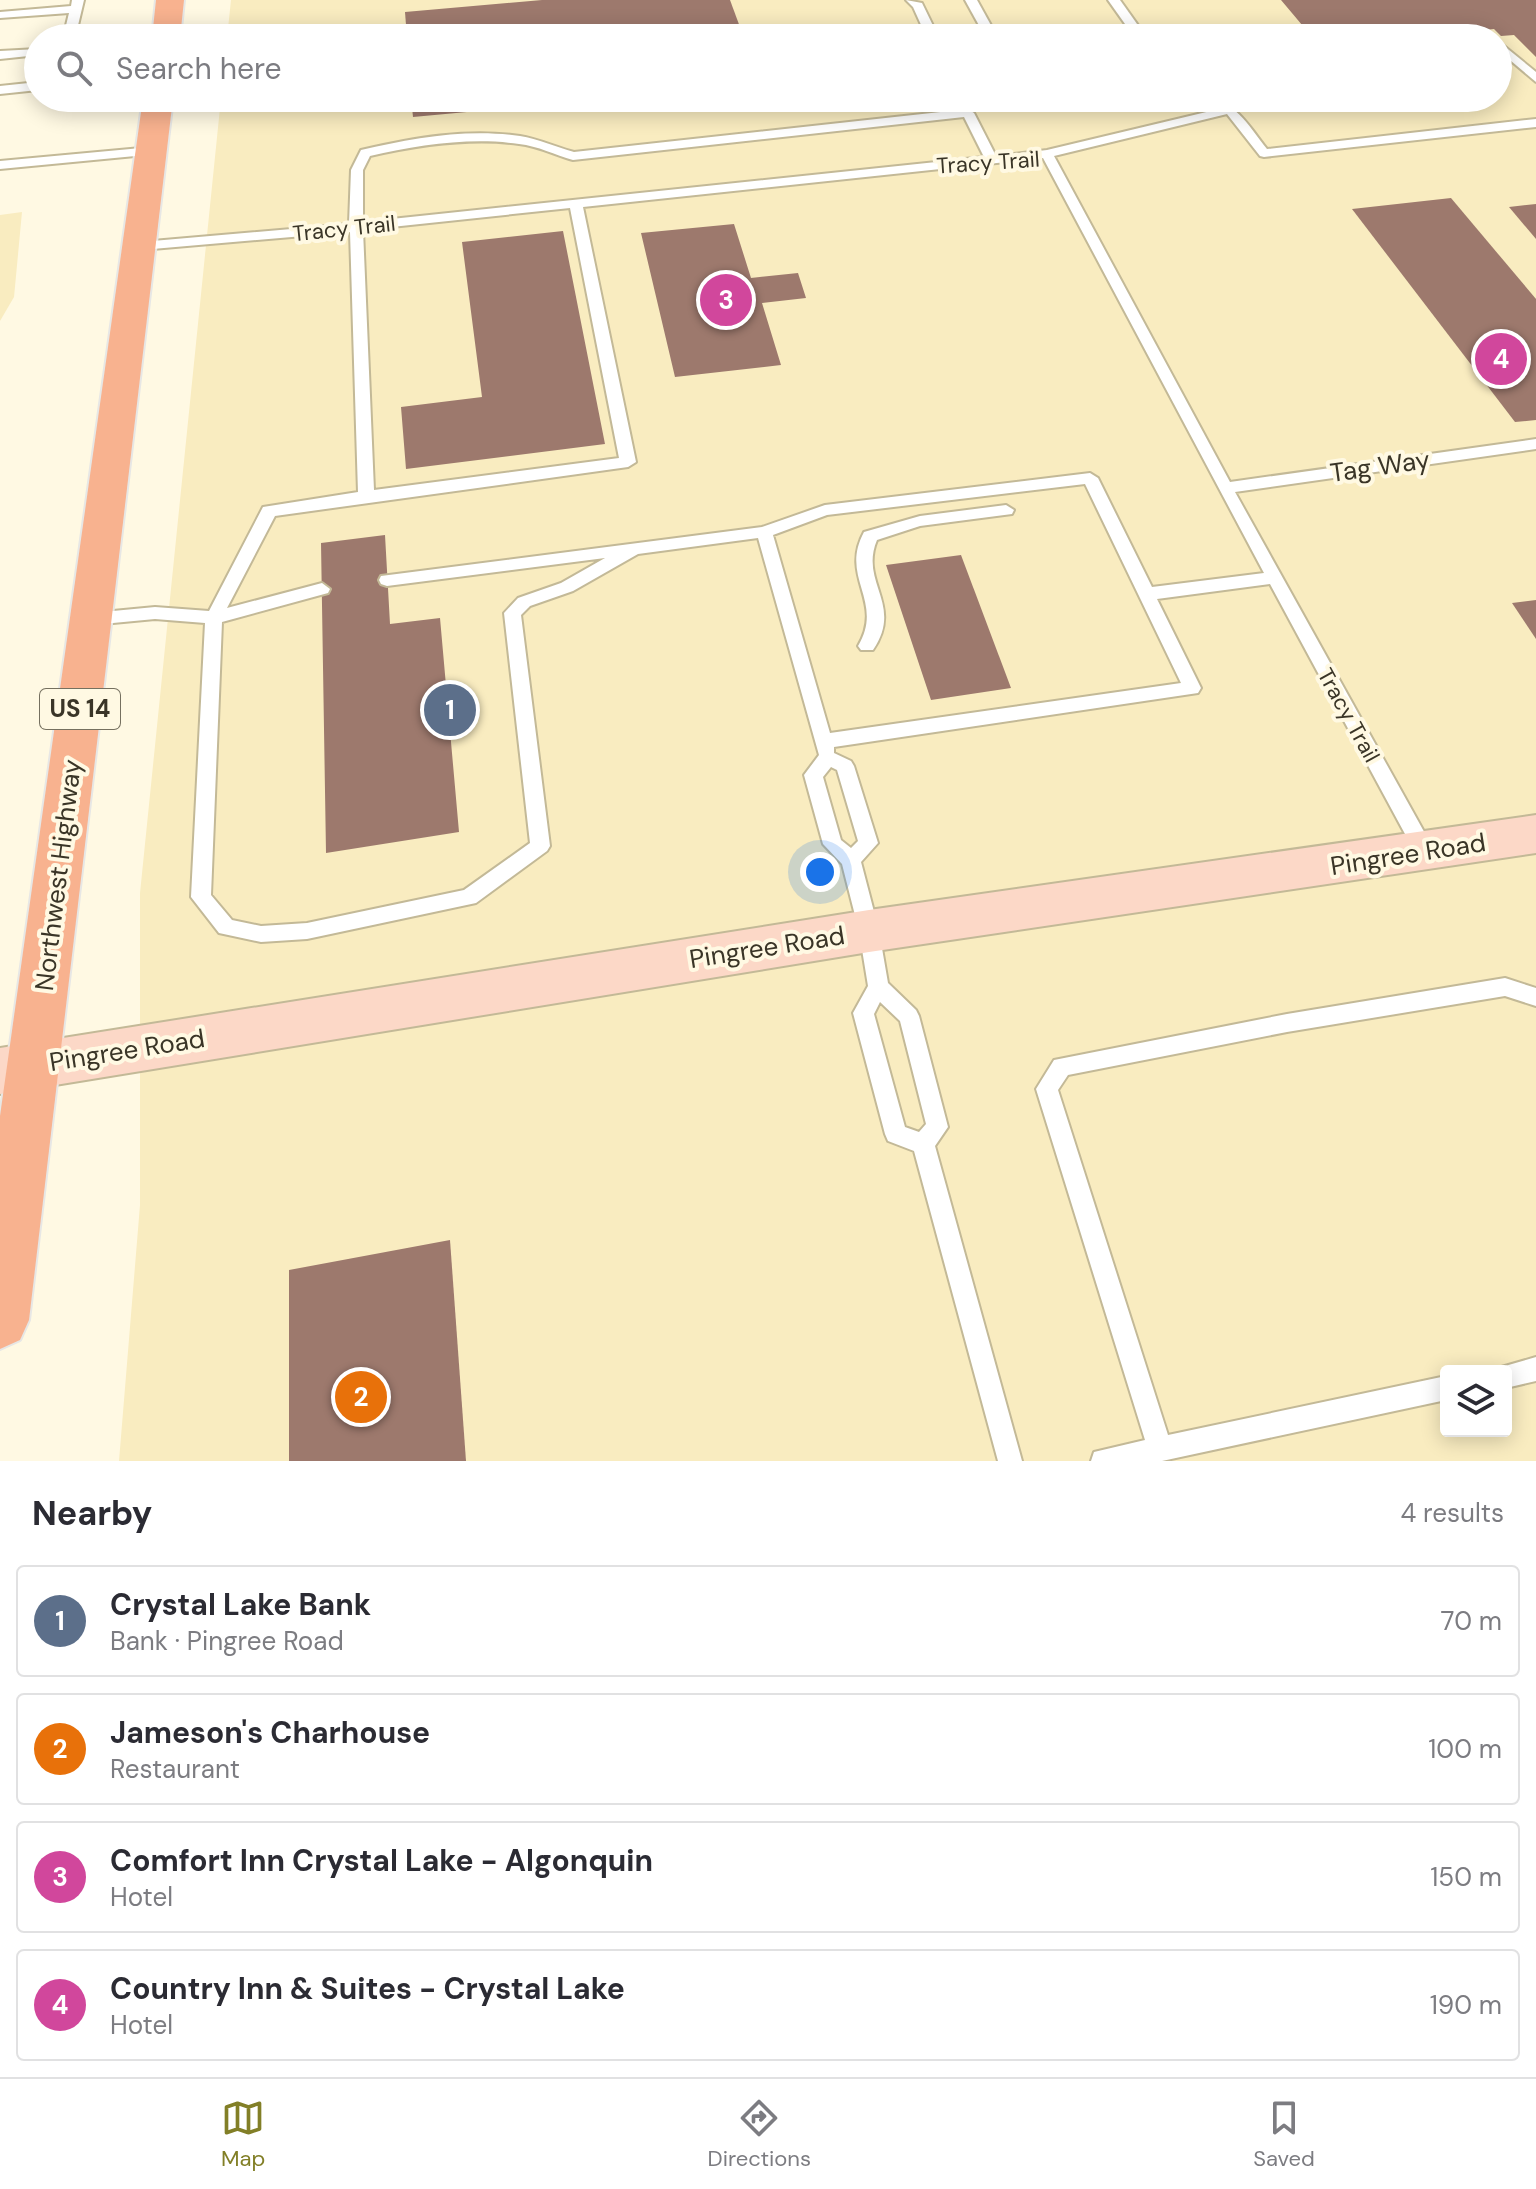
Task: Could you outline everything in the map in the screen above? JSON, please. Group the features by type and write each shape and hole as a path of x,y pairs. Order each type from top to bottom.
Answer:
{"main road":[{"path":"167,24 170,0"},
{"name":"Northwest Highway","path":"1,1312 17,1068 92,619 156,112"}],"street":[{"name":"Pingree Road","path":"17,1068 869,931 1536,834"}],"lane":[{"path":"912,0 918,5 927,24"},
{"path":"971,0 984,24"},
{"path":"1114,0 1131,24"},
{"path":"0,15 77,4 72,24"},
{"path":"0,55 24,53"},
{"path":"1512,57 1536,78"},
{"path":"0,90 24,87"},
{"path":"1047,154 1222,112"},
{"path":"1232,112 1264,153 1536,123"},
{"path":"366,496 356,227 357,170 365,153 403,144 443,140 520,140 573,156 968,113 991,159"},
{"path":"0,165 152,151"},
{"name":"Tracy Trail","path":"141,246 356,227 1047,154 1225,488 1425,852"},
{"path":"576,203 628,462 269,511 214,618 201,897 226,927 261,934 307,931 469,897 540,846 512,613 524,602 567,587 635,548"},
{"name":"Tag Way","path":"1225,488 1536,444"},
{"path":"387,580 764,532 825,510 1090,478 1192,688 826,749"},
{"path":"867,646 877,634 879,622 862,558 870,536 889,528 919,522 1006,510"},
{"path":"764,532 826,749 845,766 868,843 851,860"},
{"path":"1147,594 1274,578"},
{"path":"92,619 155,613 214,618 322,589"},
{"path":"826,749 813,775 833,844 851,860 869,931 878,987 909,1016 937,1127 923,1144"},
{"path":"878,987 863,1013 896,1134 923,1144"},
{"path":"1160,1449 1047,1089 1061,1067 1287,1023 1505,987 1536,997"},
{"path":"923,1144 1010,1461"},
{"path":"1512,1375 1536,1369"},
{"path":"1103,1461 1440,1389"}],"shaded area":[{"path":"231,0 1536,0 1536,1461 119,1461 140,1205 140,893 220,112 1512,112 1512,24 228,24"},
{"path":"22,212 14,297 0,321 0,215"}],"building":[{"path":"542,0 730,0 739,24 406,24 405,12"},
{"path":"1281,0 1536,0 1536,57 1512,35 1512,24 1301,24"},
{"path":"412,112 466,112 413,117"},
{"path":"1451,198 1536,299 1536,420 1515,422 1352,209"},
{"path":"1536,204 1536,239 1509,207"},
{"path":"734,224 751,278 798,273 806,298 762,303 781,365 675,377 641,233"},
{"path":"563,231 605,444 406,469 401,407 482,397 462,242"},
{"path":"385,535 390,624 440,618 459,832 326,853 321,543"},
{"path":"961,555 1011,688 931,700 886,565"},
{"path":"1536,600 1536,639 1512,603"},
{"path":"450,1240 466,1461 289,1461 289,1270"}],"place":[{"name":"Comfort Inn Crystal Lake - Algonquin","path":"726,300"},
{"name":"Country Inn & Suites - Crystal Lake","path":"1501,359"},
{"name":"Crystal Lake Bank","path":"450,710"},
{"name":"Jameson's Charhouse","path":"361,1397"}]}
